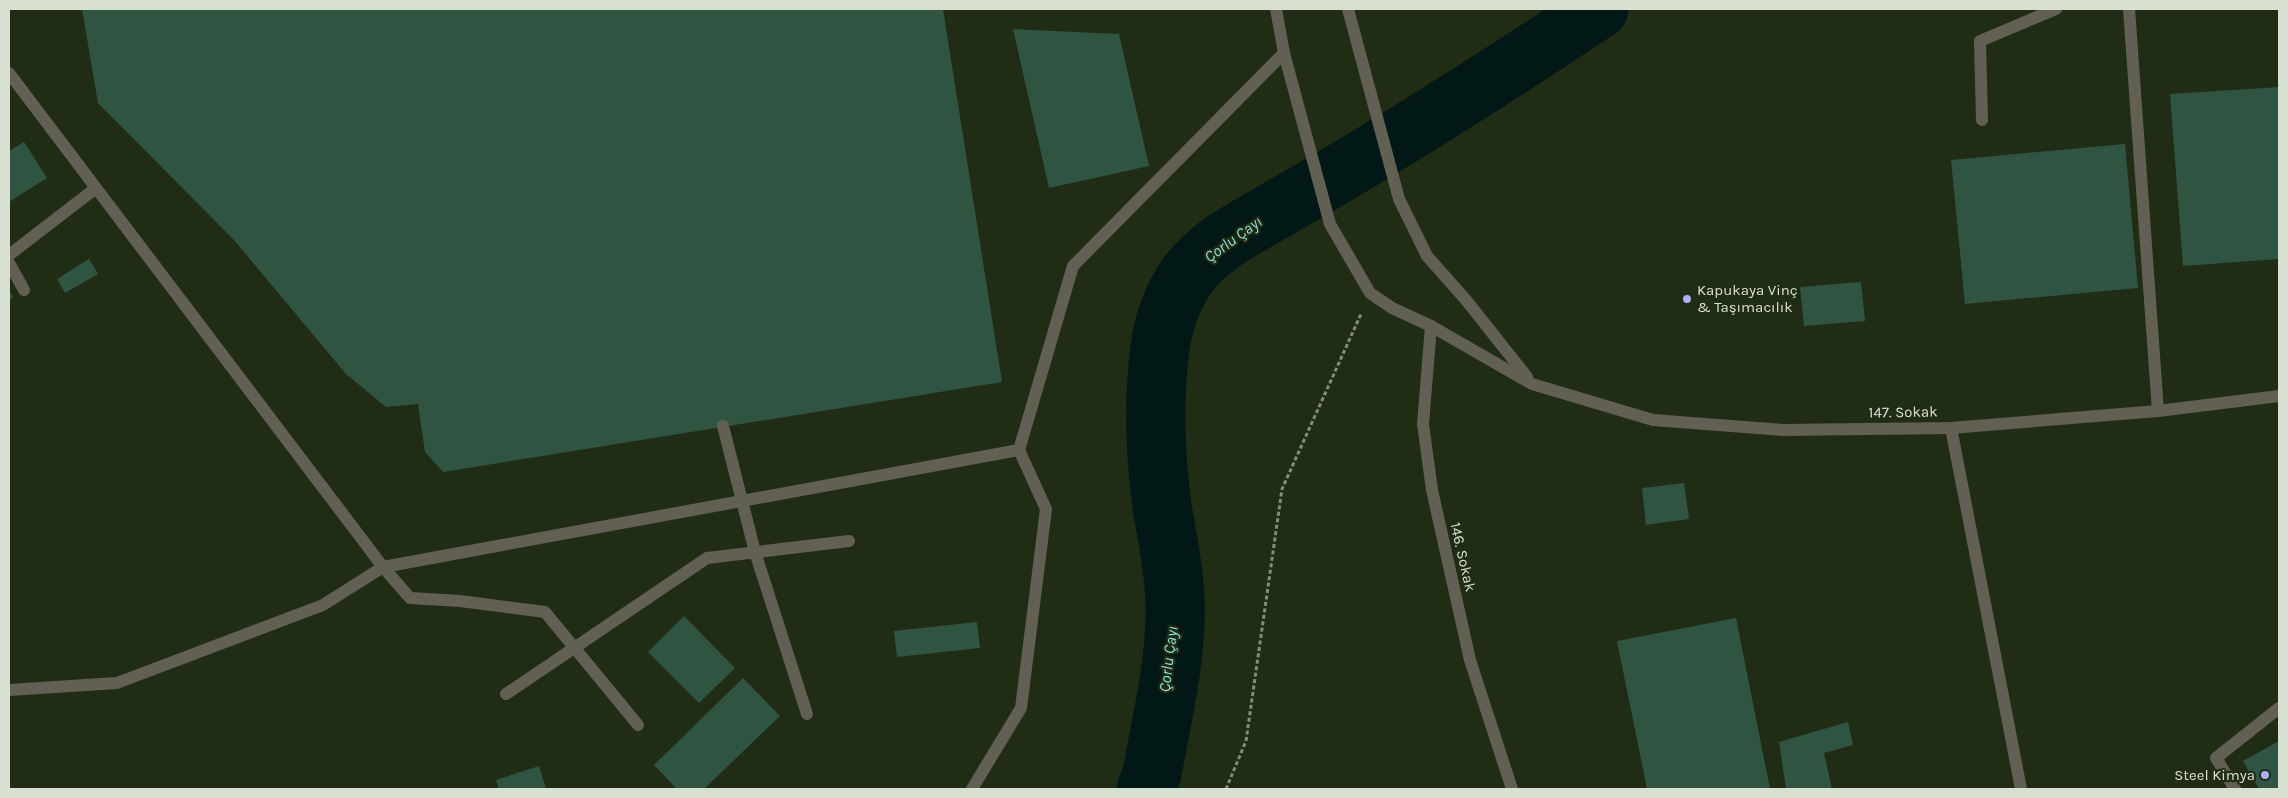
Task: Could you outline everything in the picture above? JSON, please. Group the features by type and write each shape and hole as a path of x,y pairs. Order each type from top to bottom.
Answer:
{"street":[{"path":"1276,9 1284,53 1330,224 1370,293"},
{"path":"1348,9 1399,199 1428,256 1466,300 1532,384"},
{"path":"1982,120 1980,40 2056,9"},
{"path":"2129,9 2158,411"},
{"path":"972,789 1021,708 1046,509 1019,450 1073,266 1284,53"},
{"path":"9,73 383,567 410,598 460,601 545,612 638,725"},
{"path":"9,255 96,188"},
{"path":"9,263 24,290"},
{"name":"147. Sokak","path":"1370,293 1392,308 1431,326 1532,384 1653,420 1783,430 1951,428 2158,411 2279,396"},
{"name":"146. Sokak","path":"1431,326 1423,424 1432,490 1470,660 1512,789"},
{"path":"723,426 755,552 807,714"},
{"path":"1951,428 2021,789"},
{"path":"9,690 117,682 323,605 383,567 1019,450"},
{"path":"506,694 707,558 849,541"},
{"path":"2235,789 2216,758 2279,708"}],"path":[{"path":"1226,789 1246,741 1282,489 1370,293"}],"building":[{"path":"82,9 943,9 1002,382 443,472 425,452 418,404 386,407 346,374 234,240 98,103"},
{"path":"1013,29 1119,34 1149,166 1049,188"},
{"path":"2279,87 2279,259 2183,266 2170,94"},
{"path":"24,142 47,178 9,202 9,151"},
{"path":"2125,144 2138,288 1965,304 1951,160"},
{"path":"89,259 98,274 65,293 57,279"},
{"path":"1861,282 1865,321 1804,326 1800,287"},
{"path":"9,290 13,297 9,300"},
{"path":"1684,483 1689,519 1646,525 1642,488"},
{"path":"684,616 735,668 699,703 648,652"},
{"path":"1736,618 1770,789 1647,789 1617,641"},
{"path":"977,622 980,648 897,657 894,631"},
{"path":"743,678 780,716 704,789 677,789 654,765"},
{"path":"1848,722 1853,745 1824,753 1832,789 1786,789 1779,742"},
{"name":"Steel Kimya","path":"2279,741 2279,789 2259,789 2243,761"},
{"path":"539,766 546,789 499,789 496,780"}],"waterway":[{"name":"Çorlu Çayı","path":"1146,789 1152,774 1174,644 1175,600 1172,564 1159,479 1156,396 1162,333 1171,304 1178,290 1196,265 1226,240 1428,119 1599,9"}],"place":[{"name":"Kapukaya Vinç & Taşımacılık","path":"1687,299"},
{"name":"Steel Kimya","path":"2265,775"}]}
